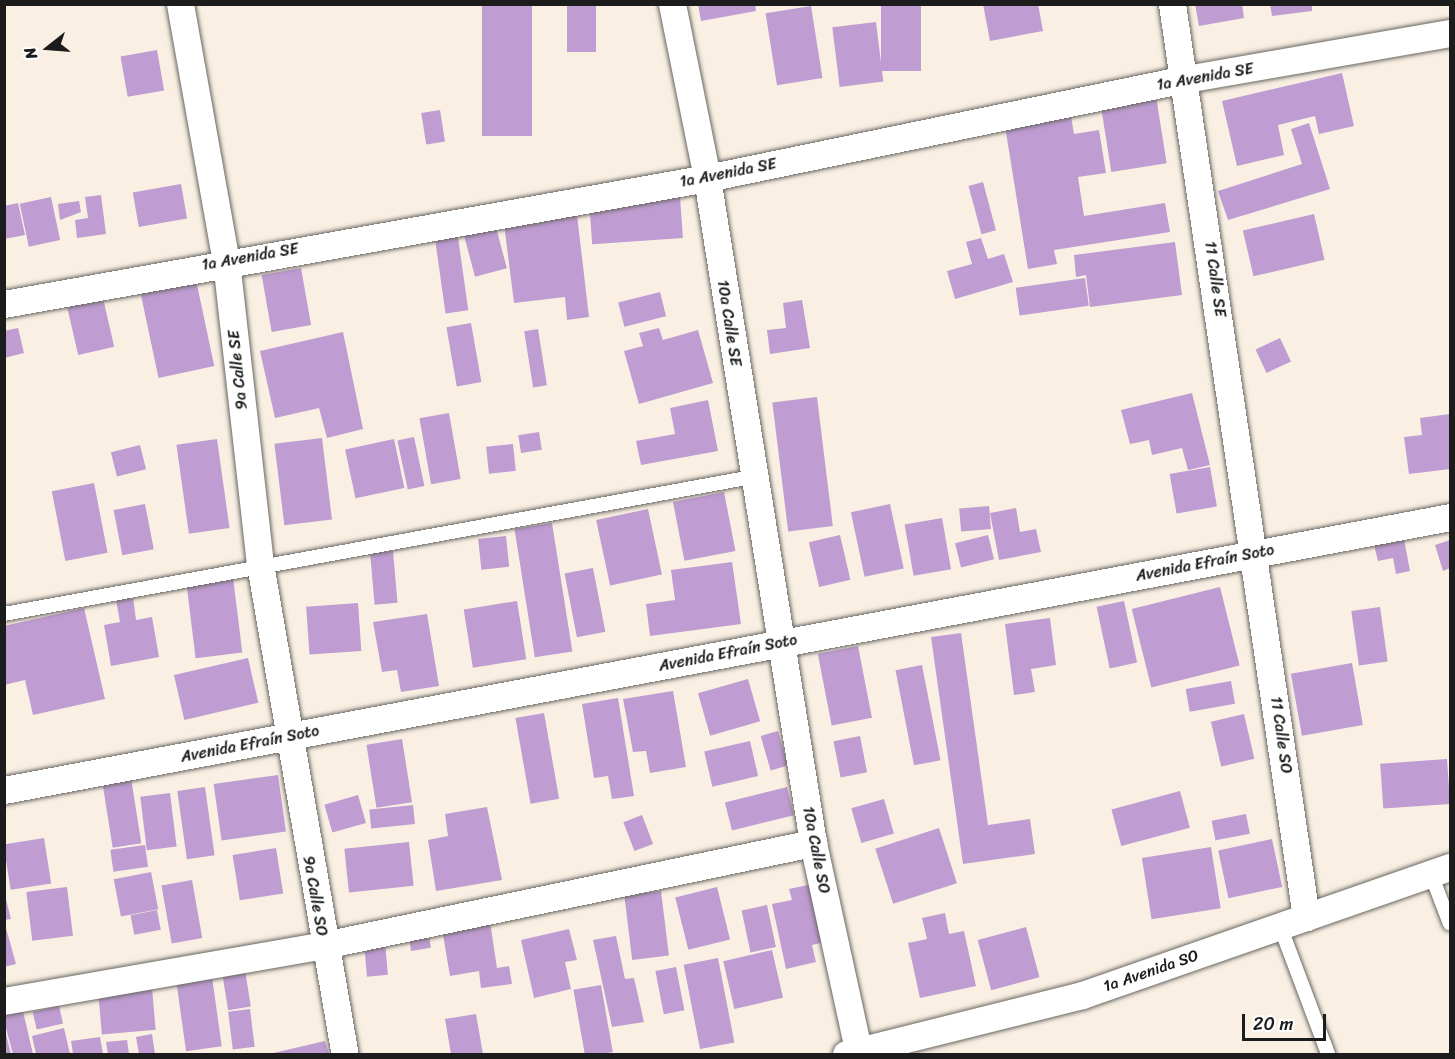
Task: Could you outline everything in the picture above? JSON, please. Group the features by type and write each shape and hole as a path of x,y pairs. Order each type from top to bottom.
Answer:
{"street":[{"name":"9a Calle SE","path":"180,4 226,261 260,564 287,736"},
{"name":"10a Calle SE","path":"672,4 707,178 778,644"},
{"name":"11 Calle SE","path":"1172,4 1186,79 1256,554"},
{"name":"1a Avenida SE","path":"4,304 226,261 707,178 1186,79 1450,33"},
{"name":"Avenida Efraín Soto","path":"4,790 1450,517"},
{"name":"11 Calle SO","path":"1256,554 1306,917"},
{"name":"10a Calle SO","path":"778,644 813,843 855,1054"},
{"name":"9a Calle SO","path":"287,736 345,1054"},
{"path":"4,1001 324,945 813,843"},
{"name":"1a Avenida SO","path":"855,1054 1082,995 1441,871"}],"lane":[{"path":"4,614 260,564 752,477"},
{"path":"1441,871 1450,924"},
{"path":"1280,927 1328,1054"}],"building":[{"path":"482,4 532,4 532,136 482,136"},
{"path":"567,4 596,4 596,52 567,52"},
{"path":"698,4 755,4 756,11 701,21"},
{"path":"881,4 921,4 921,71 881,71"},
{"path":"983,4 1038,4 1043,31 990,41"},
{"path":"1195,4 1242,4 1244,18 1199,26"},
{"path":"1270,4 1312,4 1312,11 1272,16"},
{"path":"811,6 822,78 777,85 766,13"},
{"path":"876,22 883,82 840,87 832,27"},
{"path":"157,50 164,90 128,97 121,56"},
{"path":"1342,73 1354,126 1319,134 1315,116 1278,125 1284,155 1237,166 1222,101"},
{"path":"1156,96 1167,163 1111,172 1101,105"},
{"path":"440,110 445,142 426,145 421,113"},
{"path":"1071,116 1074,134 1099,130 1106,173 1078,177 1084,216 1165,203 1170,232 1054,250 1057,264 1028,269 1005,126"},
{"path":"1309,123 1330,189 1228,220 1218,191 1302,164 1291,129"},
{"path":"983,182 996,230 981,234 969,186"},
{"path":"181,184 187,218 139,227 133,193"},
{"path":"101,195 106,234 77,238 75,220 88,218 85,197"},
{"path":"680,196 683,238 592,244 589,202"},
{"path":"51,197 60,240 29,247 20,204"},
{"path":"79,201 81,212 60,220 58,204"},
{"path":"18,203 25,235 4,239 4,206"},
{"path":"1314,214 1325,260 1253,276 1243,230"},
{"path":"577,215 589,317 567,320 565,297 514,303 504,224"},
{"path":"494,220 507,268 475,277 462,229"},
{"path":"457,230 468,310 445,313 434,233"},
{"path":"981,238 988,259 1004,254 1013,282 955,299 947,271 972,264 966,242"},
{"path":"1175,242 1182,295 1090,307 1086,275 1076,277 1074,255"},
{"path":"301,268 311,325 272,332 262,275"},
{"path":"1085,278 1089,306 1020,315 1016,288"},
{"path":"196,280 214,366 159,378 140,292"},
{"path":"660,292 666,316 624,327 618,302"},
{"path":"103,298 114,347 78,355 67,306"},
{"path":"802,300 810,348 770,354 767,330 786,328 783,303"},
{"path":"471,323 481,382 457,386 446,327"},
{"path":"18,328 24,353 4,358 4,331"},
{"path":"659,328 663,340 698,330 713,383 639,404 624,351 643,346 639,333"},
{"path":"538,329 547,385 533,387 524,331"},
{"path":"343,332 363,429 327,438 319,408 275,418 260,351"},
{"path":"1280,338 1291,362 1267,373 1256,349"},
{"path":"1192,393 1210,465 1188,470 1182,448 1152,455 1149,440 1130,444 1121,410"},
{"path":"817,397 833,526 788,532 772,402"},
{"path":"708,400 718,451 641,465 636,441 675,434 670,408"},
{"path":"449,413 461,479 431,484 419,418"},
{"path":"1450,414 1450,469 1409,474 1404,437 1422,435 1420,418"},
{"path":"539,432 542,450 521,453 518,435"},
{"path":"414,437 424,486 408,489 397,441"},
{"path":"322,438 332,519 284,525 274,444"},
{"path":"217,439 230,528 189,534 176,445"},
{"path":"394,439 404,488 355,498 345,449"},
{"path":"513,444 516,471 489,474 486,447"},
{"path":"140,445 146,469 117,477 111,452"},
{"path":"1210,467 1217,506 1177,514 1170,474"},
{"path":"94,483 108,553 65,561 52,491"},
{"path":"724,492 735,551 684,561 673,502"},
{"path":"145,504 154,549 122,555 114,510"},
{"path":"890,504 904,569 865,577 851,512"},
{"path":"989,506 991,529 961,532 959,509"},
{"path":"1016,508 1020,532 1036,529 1041,552 999,560 990,513"},
{"path":"648,509 662,575 610,586 596,520"},
{"path":"942,518 951,569 914,576 905,525"},
{"path":"552,523 572,651 535,657 514,529"},
{"path":"840,535 850,580 819,587 809,542"},
{"path":"988,535 994,559 961,567 955,543"},
{"path":"506,536 509,567 481,570 478,539"},
{"path":"1404,539 1410,571 1396,574 1393,558 1378,561 1374,545"},
{"path":"1450,540 1450,568 1443,571 1435,545"},
{"path":"393,551 398,603 375,605 370,553"},
{"path":"732,562 741,624 650,636 646,604 675,600 671,570"},
{"path":"593,568 605,632 577,637 565,574"},
{"path":"233,577 242,652 196,658 186,583"},
{"path":"1220,587 1240,666 1151,688 1132,609"},
{"path":"133,597 136,620 152,617 159,657 111,666 104,625 120,622 116,600"},
{"path":"517,601 526,659 473,668 464,609"},
{"path":"1124,601 1137,663 1110,668 1097,607"},
{"path":"358,603 361,651 309,655 306,607"},
{"path":"1380,607 1388,661 1359,666 1351,611"},
{"path":"84,608 105,699 33,715 25,680 4,685 4,626"},
{"path":"427,614 439,686 401,692 397,670 382,672 373,622"},
{"path":"1050,618 1056,665 1031,669 1035,692 1014,695 1005,624"},
{"path":"961,633 988,825 1030,819 1035,854 963,864 931,637"},
{"path":"858,646 872,718 832,725 818,654"},
{"path":"248,658 258,703 184,720 174,675"},
{"path":"1352,663 1363,725 1302,736 1291,674"},
{"path":"922,665 941,760 914,765 895,670"},
{"path":"748,679 760,721 710,736 698,693"},
{"path":"1231,681 1235,704 1190,712 1186,689"},
{"path":"673,691 686,767 650,773 646,751 633,752 623,699"},
{"path":"618,698 634,796 612,799 608,776 594,778 582,704"},
{"path":"544,713 559,799 531,804 515,718"},
{"path":"1244,714 1254,759 1221,766 1211,722"},
{"path":"778,731 788,766 771,771 761,736"},
{"path":"860,736 867,772 841,777 833,741"},
{"path":"402,739 412,802 376,808 366,745"},
{"path":"750,741 758,776 712,787 704,752"},
{"path":"1447,759 1450,804 1383,809 1380,764"},
{"path":"278,775 286,831 222,840 214,784"},
{"path":"131,778 141,843 113,848 102,783"},
{"path":"205,787 215,855 187,859 177,791"},
{"path":"787,787 794,815 732,831 725,802"},
{"path":"1180,791 1190,828 1121,846 1111,809"},
{"path":"170,793 177,847 147,850 140,797"},
{"path":"358,795 366,823 332,833 324,805"},
{"path":"884,799 894,834 861,843 851,808"},
{"path":"413,805 415,824 371,828 369,810"},
{"path":"487,807 502,880 436,891 428,840 448,836 445,814"},
{"path":"1246,814 1250,834 1215,840 1212,821"},
{"path":"642,815 653,844 634,851 623,822"},
{"path":"939,828 957,883 893,904 875,849"},
{"path":"44,838 51,883 11,890 4,844"},
{"path":"1272,839 1282,887 1228,898 1218,850"},
{"path":"409,842 414,886 349,893 344,849"},
{"path":"145,845 148,867 113,872 110,850"},
{"path":"1211,847 1221,908 1152,919 1142,858"},
{"path":"276,848 283,893 240,900 233,855"},
{"path":"151,872 158,909 121,917 114,879"},
{"path":"192,880 202,938 172,943 161,885"},
{"path":"813,884 825,942 812,945 816,962 786,969 772,904 792,900 789,889"},
{"path":"67,887 73,936 32,941 26,892"},
{"path":"717,887 730,939 688,950 675,897"},
{"path":"4,891 11,919 4,920"},
{"path":"661,891 669,956 632,960 624,896"},
{"path":"767,905 776,947 751,952 742,910"},
{"path":"157,910 161,930 134,935 130,915"},
{"path":"945,913 949,934 964,931 976,986 920,998 908,943 927,939 922,918"},
{"path":"489,915 497,968 509,966 512,984 481,988 479,971 450,976 441,923"},
{"path":"4,921 16,964 4,967"},
{"path":"1026,927 1039,977 991,990 978,940"},
{"path":"569,929 577,960 565,962 571,989 534,998 521,940"},
{"path":"428,930 431,948 411,951 408,933"},
{"path":"616,936 625,979 634,978 644,1022 612,1027 593,940"},
{"path":"385,942 388,975 367,977 364,944"},
{"path":"772,950 783,998 734,1009 723,961"},
{"path":"718,958 734,1042 700,1049 684,965"},
{"path":"676,967 684,1010 664,1014 655,971"},
{"path":"245,970 251,1007 228,1010 222,974"},
{"path":"212,977 222,1046 186,1051 176,982"},
{"path":"601,985 613,1052 585,1054 573,990"},
{"path":"152,988 156,1030 102,1035 98,993"},
{"path":"59,1006 63,1024 37,1030 33,1012"},
{"path":"250,1009 255,1047 233,1049 228,1012"},
{"path":"23,1011 33,1054 13,1054 4,1015"},
{"path":"476,1014 483,1054 451,1054 445,1019"},
{"path":"64,1028 70,1054 36,1054 32,1036"},
{"path":"5,1030 11,1054 4,1054"},
{"path":"152,1034 155,1054 139,1054 136,1037"},
{"path":"100,1037 103,1054 73,1054 71,1041"},
{"path":"127,1040 129,1054 108,1054 106,1042"},
{"path":"325,1041 329,1054 269,1054"}]}
